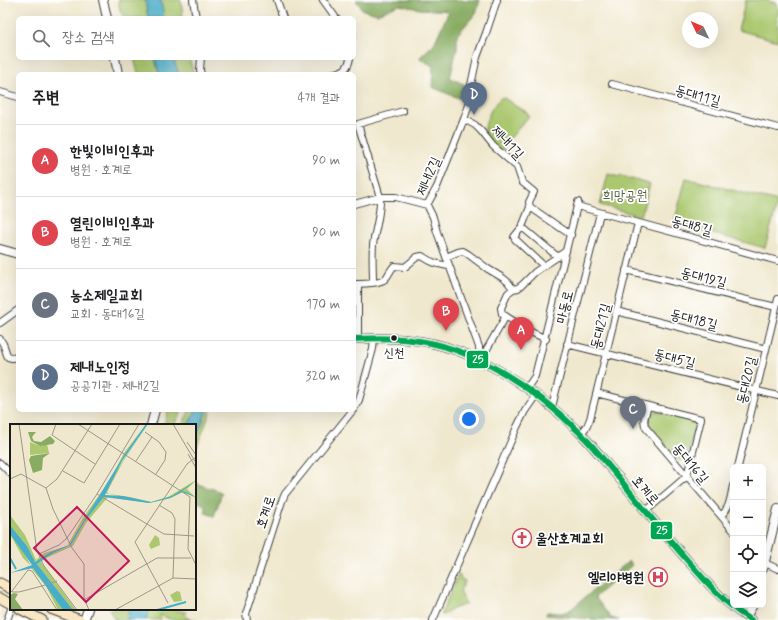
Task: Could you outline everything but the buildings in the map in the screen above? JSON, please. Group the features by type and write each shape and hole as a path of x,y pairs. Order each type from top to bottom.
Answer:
{"main road":[{"path":"0,583 10,588"},
{"path":"0,598 10,603"},
{"path":"22,610 42,620"},
{"path":"53,610 80,620"}],"street":[{"path":"103,0 107,16"},
{"path":"193,0 196,16"},
{"path":"277,0 282,16"},
{"path":"322,0 334,16"},
{"name":"제내2길","path":"480,361 479,347 449,266 433,217 427,205 438,187 469,105 471,85 477,57 497,0"},
{"path":"115,60 118,72"},
{"path":"200,60 200,72"},
{"path":"337,72 345,69 349,60"},
{"name":"동대11길","path":"612,84 778,128"},
{"path":"0,92 16,96"},
{"path":"372,283 372,257 380,197 358,124 403,111"},
{"name":"제내1길","path":"464,119 481,130 493,146 517,167 522,182 534,192 529,202 530,207"},
{"path":"356,203 380,197 396,197 427,205"},
{"name":"동대8길","path":"571,235 578,204 638,223 778,261"},
{"path":"527,388 536,376 571,235 530,207 522,227 514,237 515,240 544,266"},
{"name":"마동로","path":"552,407 600,212"},
{"name":"동대21길","path":"581,434 590,419 638,223"},
{"path":"522,227 558,257"},
{"path":"0,249 16,253"},
{"path":"446,257 463,251 488,269 504,278 513,289"},
{"path":"546,339 533,333 502,314 501,308 508,293 513,289 518,288 528,278 566,251"},
{"path":"356,339 356,284 383,281 394,266 404,267 417,257 422,256 430,262 449,266"},
{"name":"동대19길","path":"626,270 776,307"},
{"name":"동대20길","path":"739,464 778,299"},
{"path":"0,323 16,311"},
{"name":"동대18길","path":"616,311 766,349"},
{"path":"480,361 506,316"},
{"name":"호계로","path":"356,406 373,349 374,338"},
{"name":"호계로","path":"356,339 374,338 413,340 432,344 456,351 480,361 527,388 552,407 581,434 703,578 716,592 748,618"},
{"path":"0,339 4,343 8,357 16,357"},
{"name":"동대5길","path":"567,344 778,396"},
{"path":"596,393 701,419 687,476 646,511"},
{"path":"433,620 517,427 525,411 536,395"},
{"name":"동대16길","path":"648,406 644,425 730,526"},
{"path":"151,424 154,412"},
{"name":"호계로","path":"247,620 246,614 285,494 352,412"},
{"path":"0,463 10,473"},
{"path":"721,516 728,508 730,499"},
{"path":"766,557 778,509"},
{"path":"766,566 778,569"},
{"path":"748,618 752,608"},
{"path":"7,620 11,610"},
{"path":"84,620 88,610"}],"green space":[{"path":"118,0 145,0 148,16 123,16"},
{"path":"161,0 181,0 183,16 164,16"},
{"path":"356,0 480,0 476,13 457,35 457,49 450,78 468,86 466,98 458,98 432,87 433,66 419,58 434,44 449,11 420,9 399,5 377,14 363,10"},
{"path":"746,0 766,0 778,4 778,41 738,30"},
{"path":"134,60 156,60 158,72 138,72"},
{"path":"174,60 190,60 193,72 178,72"},
{"path":"503,97 525,111 529,116 507,142 502,152 486,135 485,126 492,108 499,99"},
{"name":"희망공원","path":"608,174 650,184 641,216 600,205"},
{"path":"686,178 778,202 765,248 674,223"},
{"path":"655,411 694,421 696,423 687,458 679,461 649,425 650,414"},
{"path":"167,412 181,412 175,424 164,424"},
{"path":"189,412 195,412 189,424 183,424"},
{"path":"206,412 210,412 196,449 196,438"},
{"path":"196,483 222,493 214,516 205,513 206,508 200,502 196,504"},
{"path":"629,561 632,565 595,597 611,618 619,620 546,615 547,612 562,613 570,610"},
{"path":"458,575 465,581 460,591 466,604 443,615 441,614"},
{"path":"110,610 129,610 127,620 115,620"},
{"path":"149,610 177,610 186,612 185,617 197,620 172,620 160,615 161,620 146,620"}],"water":[{"path":"145,0 161,0 164,16 148,16"},
{"path":"156,60 174,60 178,72 158,72"},
{"path":"195,412 206,412 196,438 196,424 189,424"},
{"path":"129,610 149,610 146,620 127,620"}],"transit line":[{"name":"25","path":"356,339 397,338 435,344 457,351 479,360 501,372 542,399 583,435 708,584 732,606 751,620"}],"place":[{"name":"제내노인정","path":"474,115"},
{"name":"열린이비인후과","path":"446,331"},
{"name":"신천","path":"394,338"},
{"name":"한빛이비인후과","path":"521,350"},
{"name":"농소제일교회","path":"633,429"},
{"name":"울산호계교회","path":"522,538"},
{"name":"엘리야병원","path":"658,577"}]}
